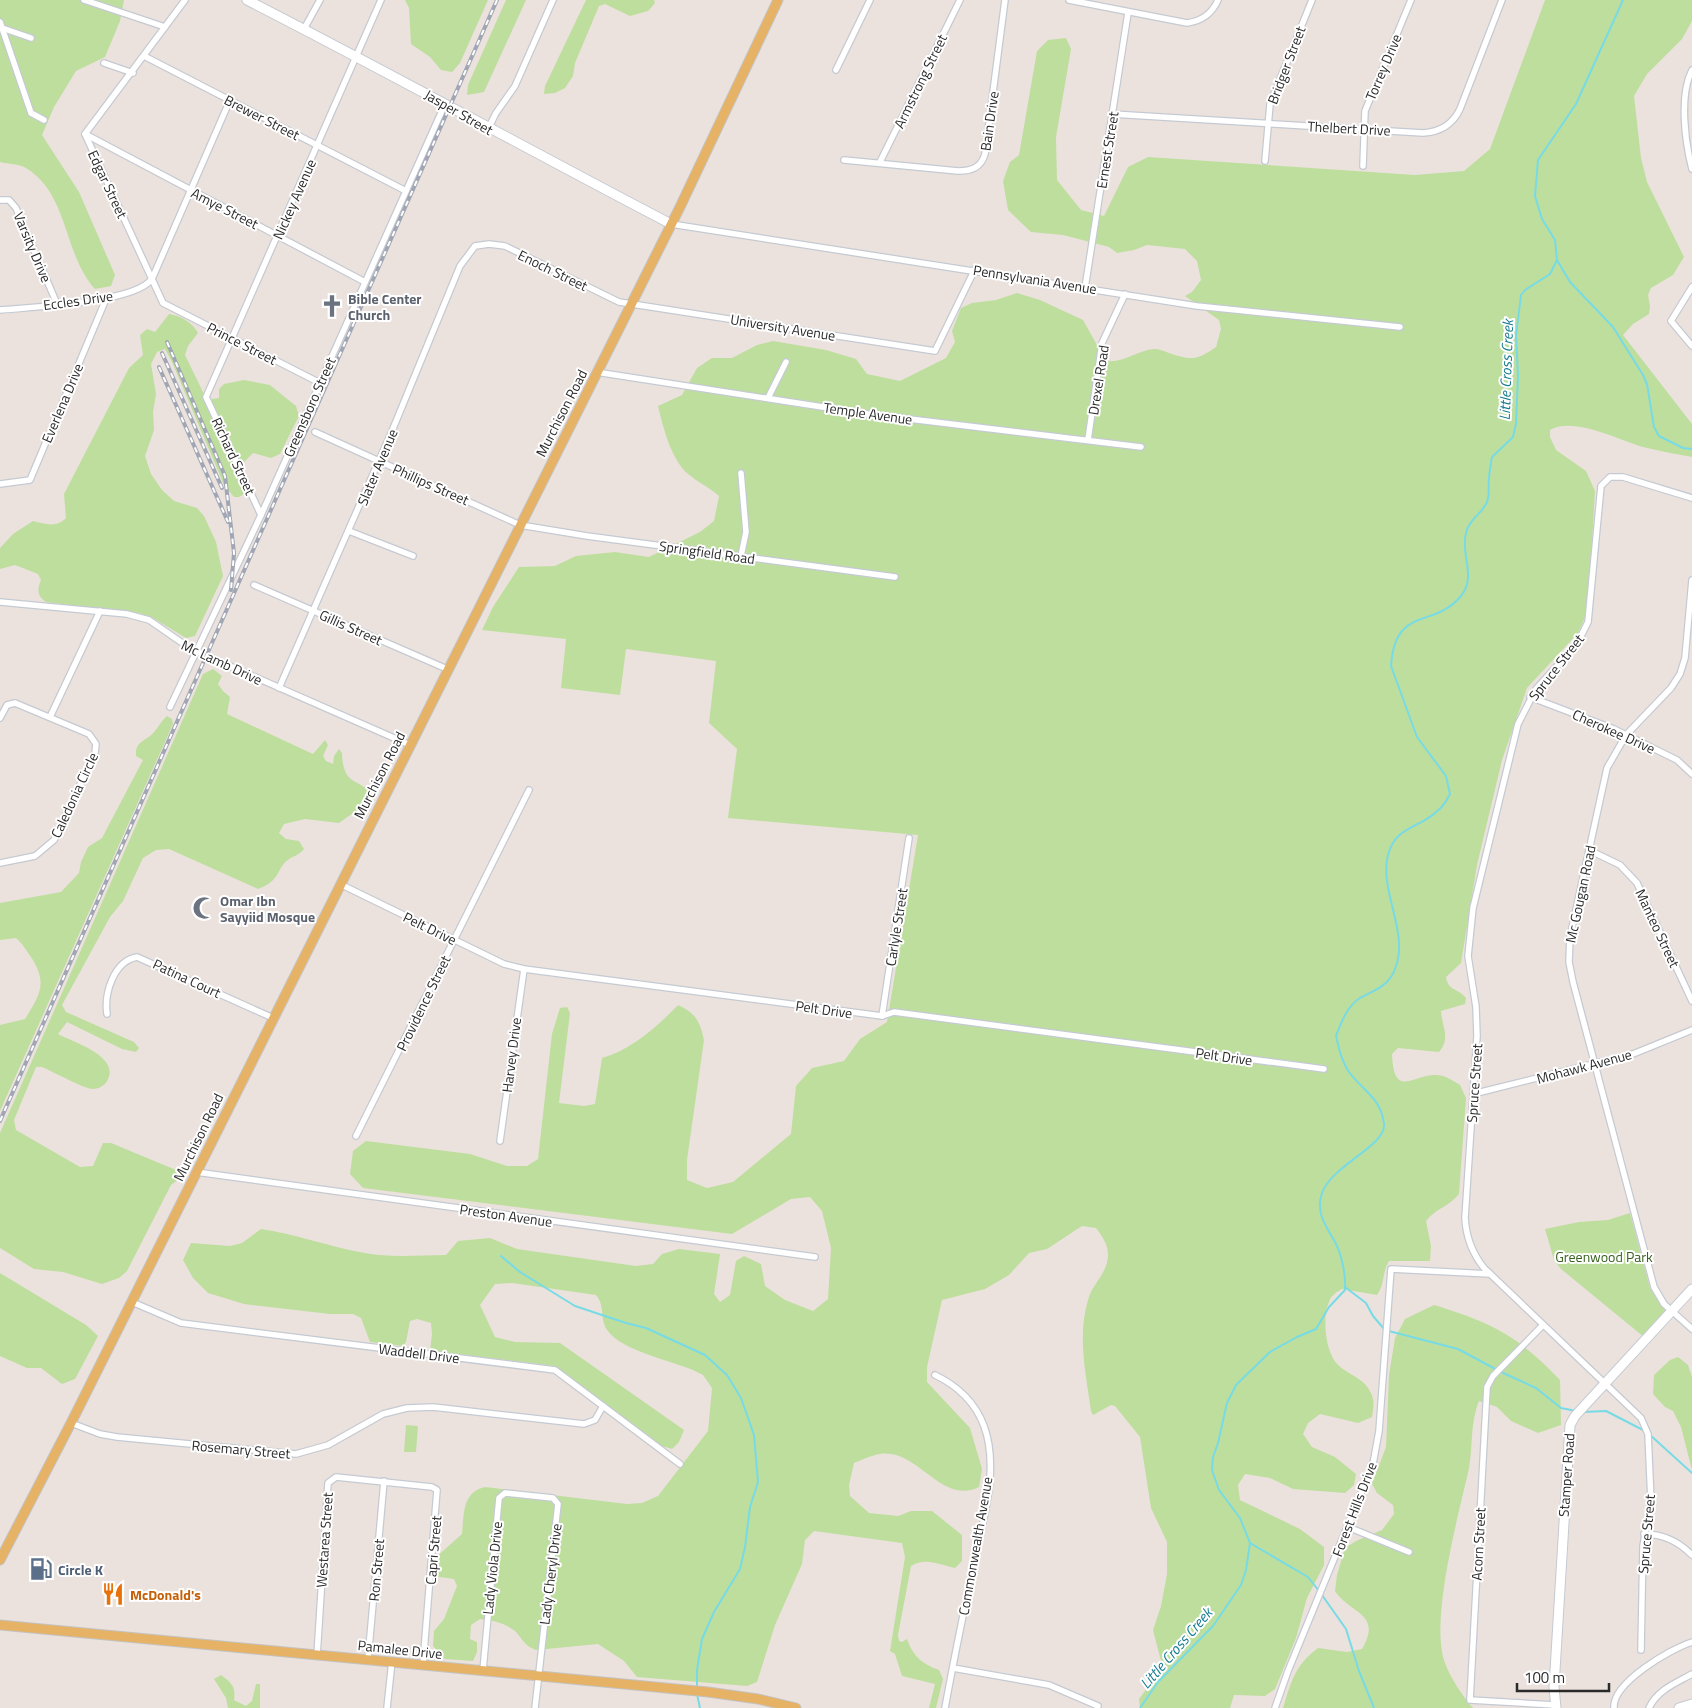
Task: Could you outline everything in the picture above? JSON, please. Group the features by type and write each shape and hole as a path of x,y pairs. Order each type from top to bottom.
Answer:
{"main road":[{"name":"Murchison Road","path":"0,1560 132,1302 671,224 778,0"},
{"name":"Pamalee Drive","path":"0,1625 723,1694 758,1699 796,1708"}],"street":[{"path":"84,0 165,27"},
{"name":"Edgar Street","path":"163,303 85,134 185,0"},
{"name":"Jasper Street","path":"247,0 358,56 488,129 671,224"},
{"path":"304,29 320,0"},
{"name":"Nickey Avenue","path":"206,397 382,0"},
{"path":"488,129 496,113 516,86 553,0"},
{"path":"836,70 870,0"},
{"name":"Armstrong Street","path":"880,162 960,0"},
{"name":"Bain Drive","path":"844,160 963,171 971,170 981,162 985,154 1005,0"},
{"path":"1069,0 1187,24 1210,13 1218,0"},
{"name":"Bridger Street","path":"1265,161 1270,104 1312,0"},
{"name":"Torrey Drive","path":"1363,166 1363,129 1367,102 1411,0"},
{"name":"Thelbert Drive","path":"1112,114 1428,133 1440,130 1450,123 1460,109 1502,0"},
{"name":"Ernest Street","path":"1085,288 1128,13"},
{"path":"1,25 31,38"},
{"path":"1,25 31,113 44,120"},
{"name":"Brewer Street","path":"144,56 406,190"},
{"path":"104,63 132,73"},
{"path":"1692,70 1687,80 1684,96 1692,168"},
{"path":"152,279 230,100"},
{"name":"Greensboro Street","path":"170,707 261,515 445,104"},
{"name":"Amye Street","path":"85,134 365,282"},
{"name":"Varsity Drive","path":"0,200 9,200 16,208 57,304"},
{"name":"Pennsylvania Avenue","path":"671,224 975,269 1197,306 1400,327"},
{"name":"Enoch Street","path":"474,246 489,244 505,246 619,302 631,303"},
{"name":"Slater Avenue","path":"279,688 350,531 460,266 474,246"},
{"name":"University Avenue","path":"631,303 936,351 975,269"},
{"name":"Eccles Drive","path":"0,310 106,299 147,286 152,279"},
{"path":"1692,287 1671,321 1692,346"},
{"name":"Drexel Road","path":"1088,440 1102,343 1125,294"},
{"name":"Everlena Drive","path":"0,484 30,480 106,299"},
{"name":"Prince Street","path":"163,303 320,383"},
{"path":"768,398 786,362"},
{"name":"Temple Avenue","path":"596,372 868,414 1141,447"},
{"name":"Richard Street","path":"206,397 261,515"},
{"name":"Phillips Street","path":"315,432 520,524"},
{"path":"741,473 746,532 741,556"},
{"name":"Spruce Street","path":"1641,1650 1644,1534 1651,1501 1648,1434 1641,1418 1490,1274 1475,1254 1466,1226 1477,1019 1468,956 1473,908 1513,740 1530,697 1543,678 1576,644 1585,629 1590,613 1600,490 1604,482 1610,477 1623,477 1692,498"},
{"name":"Springfield Road","path":"520,524 895,577"},
{"path":"350,531 413,556"},
{"name":"Mc Gougan Road","path":"1692,580 1685,658 1680,674 1671,688 1626,735 1607,768 1570,936 1569,955 1573,982 1654,1287 1662,1301 1692,1329"},
{"name":"Gillis Street","path":"254,586 448,669"},
{"name":"Mc Lamb Drive","path":"0,602 128,614 149,620 176,640 196,651 410,744"},
{"path":"50,717 100,611"},
{"name":"Cherokee Drive","path":"1530,697 1626,735 1677,760 1692,774"},
{"name":"Caledonia Circle","path":"0,718 4,708 11,703 89,734 96,744 95,753 54,840 35,856 0,863"},
{"name":"Providence Street","path":"356,1136 529,790"},
{"name":"Carlyle Street","path":"882,1016 909,838"},
{"name":"Manteo Street","path":"1589,850 1620,865 1637,883 1692,1001"},
{"name":"Pelt Drive","path":"340,884 504,964 524,969 882,1016 894,1012 1324,1069"},
{"name":"Patina Court","path":"107,1014 105,1000 120,966 130,958 137,957 273,1018"},
{"name":"Harvey Drive","path":"500,1141 524,969"},
{"name":"Mohawk Avenue","path":"1473,1094 1633,1054 1692,1030"},
{"name":"Preston Avenue","path":"196,1172 815,1257"},
{"name":"Forest Hills Drive","path":"1275,1708 1370,1472 1376,1452 1391,1269 1490,1274"},
{"name":"Stamper Road","path":"1556,1707 1554,1687 1568,1431 1575,1416 1692,1289"},
{"name":"Waddell Drive","path":"132,1302 181,1324 555,1370 680,1464"},
{"name":"Acorn Street","path":"1543,1325 1493,1376 1487,1387 1470,1700 1556,1707"},
{"name":"Commonwealth Avenue","path":"935,1375 949,1382 975,1408 984,1427 989,1451 987,1496 945,1708"},
{"name":"Rosemary Street","path":"71,1423 100,1434 116,1437 296,1454 320,1448 383,1414 407,1408 432,1407 584,1424 596,1420 603,1406"},
{"name":"Westarea Street","path":"317,1656 328,1483 336,1477 384,1481"},
{"name":"Ron Street","path":"368,1659 384,1481"},
{"name":"Capri Street","path":"384,1481 432,1487 437,1490 423,1664"},
{"name":"Lady Viola Drive","path":"482,1670 499,1498 505,1494 530,1494"},
{"name":"Lady Cheryl Drive","path":"530,1494 553,1498 558,1504 535,1708"},
{"path":"1348,1527 1409,1552"},
{"path":"1644,1534 1655,1534 1671,1539 1692,1555"},
{"path":"1614,1708 1616,1695 1640,1671 1662,1656 1692,1642"},
{"path":"387,1708 392,1661"},
{"path":"952,1668 1049,1685 1098,1706"},
{"path":"1649,1708 1652,1701 1663,1690 1692,1674"},
{"path":"1679,1708 1692,1704"}],"green space":[{"path":"0,0 124,0 120,21 105,57 76,71 54,107 42,135 79,192 115,275 111,286 95,289 85,275 58,208 40,179 26,168 0,162"},
{"path":"405,0 488,0 460,63 452,72 441,70 430,57 411,44 409,8"},
{"path":"506,0 526,0 484,92 467,95 468,85"},
{"path":"586,0 654,0 655,3 648,11 630,16 605,4 599,6 575,63 573,76 565,88 555,93 544,94 545,86"},
{"path":"1545,0 1692,0 1692,21 1682,39 1647,74 1634,96 1641,158 1647,182 1684,257 1673,275 1651,288 1648,295 1649,314 1633,324 1623,335 1692,424 1692,457 1643,447 1583,427 1560,426 1550,430 1550,437 1556,450 1586,471 1595,491 1588,611 1578,633 1527,688 1502,760 1477,865 1461,963 1446,977 1449,985 1466,998 1465,1004 1441,1011 1445,1042 1439,1052 1398,1048 1392,1054 1397,1078 1402,1081 1433,1075 1443,1076 1460,1085 1466,1098 1459,1194 1426,1221 1431,1246 1430,1261 1389,1261 1377,1295 1342,1289 1334,1294 1329,1302 1325,1326 1330,1352 1338,1365 1362,1381 1368,1388 1373,1402 1372,1417 1358,1423 1320,1414 1308,1423 1303,1434 1312,1447 1335,1457 1356,1474 1354,1485 1345,1493 1293,1489 1270,1478 1245,1474 1238,1485 1240,1500 1300,1529 1324,1547 1324,1565 1307,1598 1296,1638 1275,1689 1265,1696 1234,1695 1230,1708 1140,1708 1139,1699 1156,1676 1161,1661 1153,1630 1161,1606 1167,1574 1167,1542 1151,1508 1140,1437 1115,1406 1111,1405 1093,1415 1091,1411 1085,1369 1083,1328 1088,1300 1103,1273 1108,1251 1096,1228 1082,1226 1047,1249 1029,1253 1009,1275 985,1289 942,1300 927,1367 927,1382 970,1428 982,1469 979,1487 965,1491 953,1489 906,1459 894,1454 870,1456 854,1463 849,1485 850,1496 869,1513 898,1516 911,1511 932,1511 962,1535 962,1561 955,1568 927,1562 911,1566 898,1635 899,1641 902,1642 907,1639 919,1659 939,1670 943,1679 936,1708 929,1708 935,1684 902,1676 895,1654 890,1651 905,1557 902,1543 814,1531 805,1540 802,1564 775,1625 757,1682 747,1686 637,1677 624,1661 598,1644 536,1650 526,1644 515,1631 507,1626 494,1621 480,1619 471,1625 470,1639 477,1642 477,1652 473,1661 445,1659 433,1646 434,1631 444,1619 457,1586 454,1579 432,1576 435,1558 462,1534 464,1512 468,1499 472,1494 485,1487 627,1504 642,1503 658,1496 708,1431 712,1388 703,1375 647,1354 614,1338 605,1327 601,1304 596,1295 512,1283 495,1284 480,1305 495,1337 515,1342 560,1343 684,1430 679,1442 672,1449 662,1446 555,1366 430,1351 431,1323 417,1319 410,1321 406,1342 403,1346 370,1342 361,1318 353,1314 330,1314 244,1304 208,1293 193,1278 183,1260 191,1243 230,1246 242,1243 261,1229 365,1253 406,1256 446,1255 458,1241 490,1238 517,1249 636,1266 653,1264 662,1254 679,1249 720,1254 714,1294 720,1302 730,1295 736,1261 744,1256 761,1264 765,1286 785,1300 813,1311 828,1299 831,1248 822,1211 810,1197 791,1199 732,1234 363,1188 350,1174 353,1151 366,1141 470,1154 507,1166 527,1166 538,1159 552,1034 560,1008 567,1007 570,1013 559,1103 584,1106 595,1104 602,1058 633,1044 678,1005 689,1011 696,1019 704,1040 687,1160 687,1180 707,1188 733,1182 791,1134 796,1086 812,1068 844,1061 860,1039 887,1022 918,835 728,818 737,749 709,723 716,661 626,649 620,695 561,688 566,639 482,630 493,607 519,567 555,566 576,556 615,552 649,557 700,532 714,521 719,496 690,475 677,461 667,439 658,406 682,395 697,368 712,358 732,358 757,345 773,341 826,350 856,359 867,374 900,381 946,358 955,342 952,331 961,308 972,303 996,300 1017,293 1040,300 1083,320 1106,361 1125,359 1154,349 1177,356 1194,358 1204,355 1216,347 1221,329 1219,320 1185,296 1192,292 1201,280 1197,261 1185,249 1147,245 1117,253 1109,247 1063,235 1031,232 1008,210 1003,181 1010,162 1019,155 1037,51 1048,40 1066,38 1071,49 1056,137 1057,180 1081,210 1104,216 1128,167 1148,157 1415,175 1464,171 1490,149"},
{"path":"169,314 186,320 198,333 188,346 185,355 219,425 210,405 212,399 219,398 219,389 224,384 244,380 270,385 296,406 299,416 280,454 271,458 253,453 239,467 244,494 234,497 224,485 172,362 165,349 157,352 151,364 156,394 153,412 154,430 145,456 151,474 162,490 174,501 197,508 204,516 216,542 223,576 195,636 186,638 153,618 139,613 46,602 39,592 41,580 38,574 15,565 0,569 0,548 13,534 33,521 55,524 66,518 64,494 129,368 143,355 140,335 147,329 155,332"},
{"path":"213,669 222,676 218,684 230,697 227,714 313,754 325,740 328,745 323,756 326,761 333,764 334,756 339,749 342,753 343,765 349,778 369,791 374,798 339,823 305,819 284,824 279,833 286,839 299,841 304,849 284,863 271,882 258,889 169,849 156,850 143,858 123,901 110,917 62,1005 66,1012 134,1042 139,1048 136,1052 122,1049 67,1022 58,1034 93,1051 101,1057 107,1063 110,1071 107,1081 104,1085 93,1089 42,1067 36,1067 14,1120 16,1130 80,1167 93,1166 103,1143 111,1143 176,1170 179,1179 171,1185 127,1271 119,1278 102,1284 63,1272 34,1269 0,1248 0,1133 203,674"},
{"path":"167,716 172,719 173,724 0,1111 0,1025 25,1019 35,1003 41,982 36,966 18,940 16,938 0,940 0,903 61,892 79,873 81,862 88,847 102,838 143,760 136,756 137,747 156,730"},
{"name":"Greenwood Park","path":"1630,1213 1650,1288 1666,1312 1644,1337 1561,1269 1554,1260 1545,1229 1579,1222 1608,1220"},
{"path":"0,1273 86,1325 98,1336 75,1379 62,1384 41,1368 27,1368 0,1356"},
{"path":"1434,1305 1473,1318 1503,1333 1531,1352 1560,1380 1561,1425 1538,1433 1511,1421 1497,1407 1479,1401 1476,1409 1469,1468 1447,1567 1441,1621 1441,1644 1445,1663 1457,1687 1473,1708 1283,1708 1295,1675 1310,1654 1318,1648 1347,1652 1362,1649 1367,1637 1369,1628 1367,1621 1341,1599 1335,1591 1337,1575 1345,1548 1382,1530 1394,1514 1393,1505 1377,1493 1372,1484 1386,1447 1389,1375 1395,1338 1405,1319"},
{"path":"1678,1357 1688,1365 1692,1377 1692,1470 1681,1427 1673,1411 1665,1407 1653,1394 1654,1375 1670,1360"},
{"path":"406,1425 418,1426 416,1452 404,1452"},
{"path":"221,1675 232,1686 234,1700 246,1706 252,1701 256,1684 260,1684 260,1708 228,1708 226,1698 214,1679"}],"waterway":[{"name":"Little Cross Creek","path":"1140,1708 1158,1682 1213,1626 1241,1585 1246,1570 1250,1543 1240,1518 1219,1490 1212,1470 1213,1457 1227,1403 1236,1385 1270,1352 1316,1329 1329,1307 1345,1290 1342,1259 1322,1219 1320,1200 1328,1183 1336,1174 1377,1140 1384,1124 1376,1101 1349,1072 1341,1055 1336,1036 1351,1005 1388,981 1397,962 1399,946 1387,880 1386,864 1390,849 1398,836 1430,817 1444,804 1450,794 1446,776 1417,737 1391,666 1394,647 1400,634 1408,626 1417,620 1450,606 1461,596 1466,588 1468,581 1465,549 1466,533 1470,524 1487,502 1492,457 1513,437 1516,424 1518,376 1516,336 1521,295 1525,290 1550,274 1557,260 1555,240 1542,219 1535,196 1538,160 1576,104 1623,0"},
{"path":"1557,260 1570,282 1613,327 1643,375 1647,384 1654,427 1659,436 1683,448 1692,449"},
{"path":"501,1256 520,1272 575,1306 646,1328 705,1355 727,1375 741,1398 754,1435 758,1482 750,1507 740,1569 714,1612 702,1639 697,1670 697,1687"},
{"path":"1345,1287 1366,1303 1373,1316 1385,1330 1458,1349 1536,1388 1561,1408 1576,1411"},
{"path":"1583,1412 1606,1411 1643,1430"},
{"path":"1649,1434 1692,1473"},
{"path":"1250,1543 1308,1577 1319,1591"},
{"path":"1322,1595 1346,1629 1359,1671 1374,1708"},
{"path":"697,1694 700,1708"}],"railway":[{"path":"0,1121 497,0"},
{"path":"167,342 225,476 234,553 231,590"},
{"path":"162,353 222,488"},
{"path":"159,367 228,522"}],"place":[{"name":"Bible Center Church","path":"332,306"},
{"name":"Omar Ibn Sayyiid Mosque","path":"204,908"},
{"name":"Circle K","path":"41,1569"},
{"name":"McDonald's","path":"113,1594"}]}
